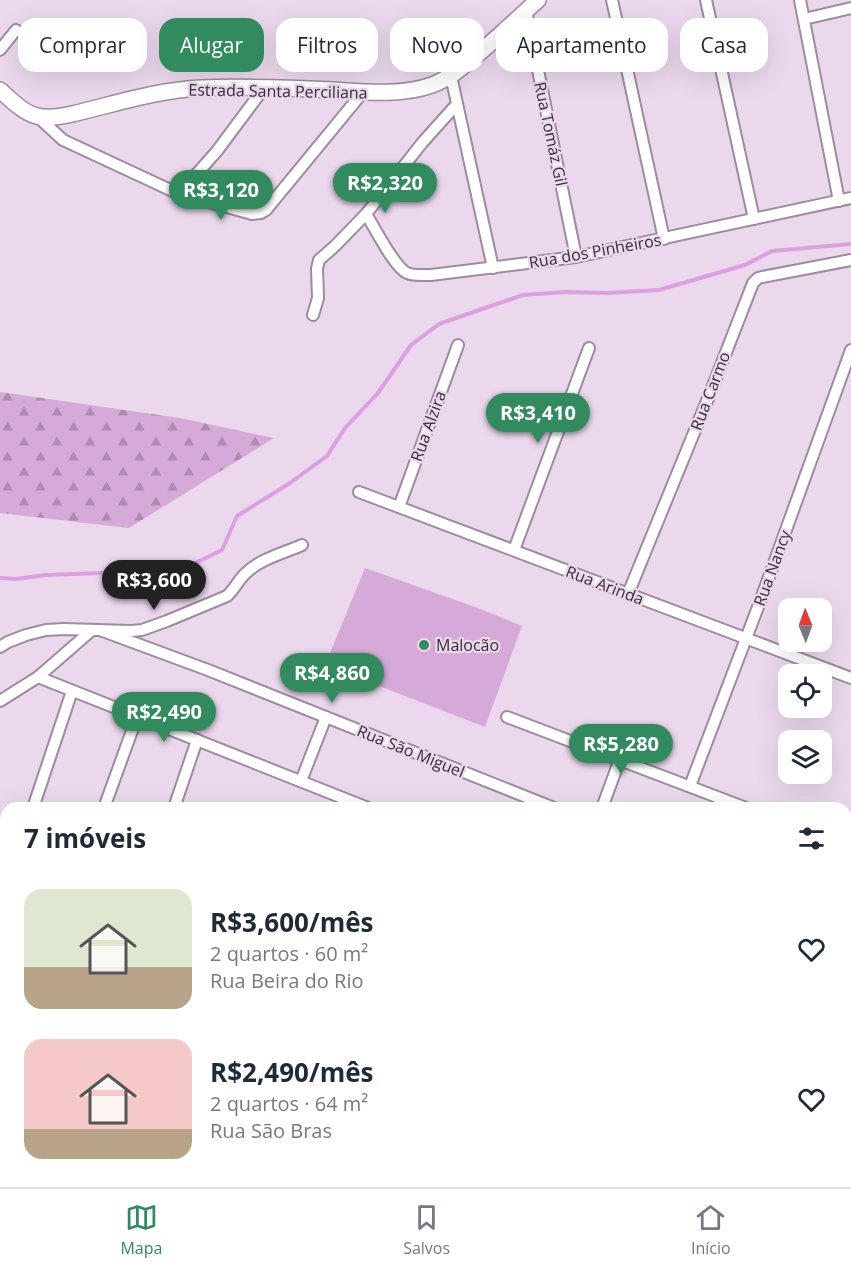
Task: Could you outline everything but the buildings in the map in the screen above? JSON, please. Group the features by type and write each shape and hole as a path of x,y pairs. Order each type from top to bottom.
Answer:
{"street":[{"name":"Estrada Santa Perciliana","path":"38,117 52,118 69,115 125,100 176,90 201,88 363,92 411,90 432,85 451,76 538,0"},
{"path":"612,0 664,239"},
{"path":"706,0 754,219"},
{"path":"800,0 839,201"},
{"path":"804,19 851,8"},
{"name":"Rua Tomáz Gil","path":"526,11 576,257"},
{"path":"0,50 16,30"},
{"path":"451,76 493,268"},
{"path":"178,194 217,151 264,88"},
{"path":"0,90 19,108 38,117 63,140 178,194 252,214 266,210 363,92"},
{"path":"313,315 318,298 319,260 366,214 422,143 457,104"},
{"name":"Rua dos Pinheiros","path":"366,214 401,269 416,275 576,257 851,198"},
{"name":"Rua Carmo","path":"628,594 753,283 762,277 851,260"},
{"name":"Rua Alzira","path":"399,507 458,345"},
{"path":"514,550 589,348"},
{"name":"Rua Nancy","path":"690,786 851,350"},
{"name":"Rua Arinda","path":"359,492 851,678"},
{"path":"0,647 26,635 46,630 142,630 227,596 252,568 302,545"},
{"path":"0,701 39,677 96,630"},
{"name":"Rua São Miguel","path":"96,630 208,670 539,802"},
{"path":"39,677 353,802"},
{"path":"35,802 72,691"},
{"path":"107,802 137,717"},
{"path":"301,781 326,717"},
{"path":"507,717 731,802"},
{"path":"176,802 196,740"},
{"path":"604,802 620,759"}],"green space":[{"path":"0,392 180,418 274,438 129,528 0,513"},
{"name":"Malocão","path":"365,568 522,626 485,727 325,665"}],"waterway":[{"path":"0,578 146,572 187,567 222,550 237,516 290,483 327,456 345,428 378,393 411,345 439,324 523,295 659,290 745,265 772,251 851,244"}],"place":[{"name":"Malocão","path":"424,645"}]}
